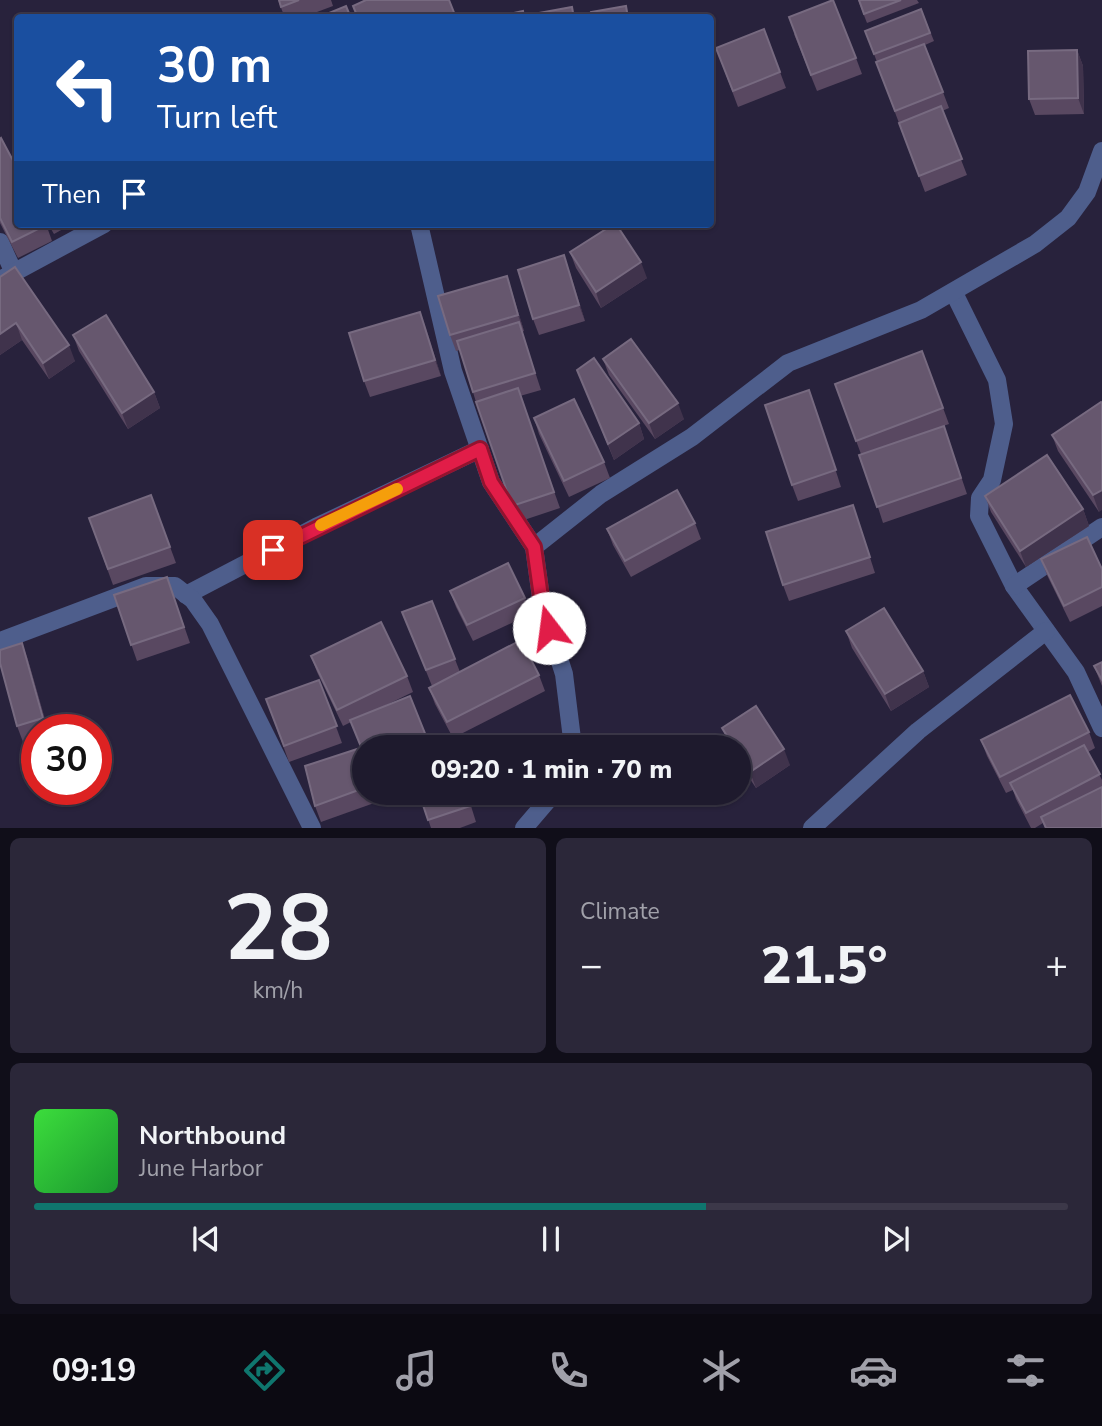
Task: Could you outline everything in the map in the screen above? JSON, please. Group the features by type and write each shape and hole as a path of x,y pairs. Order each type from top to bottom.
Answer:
{"street":[{"path":"534,547 601,494 692,437 788,363 921,310 1035,244 1095,192 1102,151"},
{"path":"0,242 7,276 97,228"},
{"path":"420,228 453,371 491,482 534,547 542,604 564,674 572,735"},
{"path":"954,293 997,380 1004,424 992,480 980,498 979,516 1014,586 1076,672 1102,728"},
{"path":"186,594 316,527 480,449"},
{"path":"1014,586 1102,527"},
{"path":"0,641 146,586 175,586 193,600 210,624 312,828"},
{"path":"813,828 918,731 1046,631"},
{"path":"523,827 543,805"}],"building":[{"path":"279,0 299,0 281,7"},
{"path":"366,0 449,0 455,14 356,14 353,6"},
{"path":"833,0 856,58 811,75 789,17"},
{"path":"859,0 901,0 864,14"},
{"path":"346,6 349,14 327,14"},
{"path":"626,6 627,14 591,14"},
{"path":"572,7 573,14 533,14"},
{"path":"921,9 930,33 874,54 865,31"},
{"path":"764,29 780,72 733,91 716,48"},
{"path":"924,44 943,92 895,111 876,62"},
{"path":"1077,50 1078,98 1029,99 1028,51"},
{"path":"941,106 962,159 919,176 899,123"},
{"path":"0,139 14,162 14,228 40,228 12,242 0,218"},
{"path":"608,228 619,228 641,262 596,292 570,252"},
{"path":"564,255 579,305 533,319 518,270"},
{"path":"15,267 69,345 43,363 16,323 0,334 0,277"},
{"path":"507,276 518,315 450,335 438,296"},
{"path":"420,312 435,360 364,381 349,333"},
{"path":"106,315 154,392 122,413 73,335"},
{"path":"519,322 535,373 473,392 457,341"},
{"path":"631,339 678,403 649,423 603,359"},
{"path":"922,351 943,408 856,441 835,384"},
{"path":"594,358 639,423 608,444 577,370"},
{"path":"518,388 554,492 512,506 476,402"},
{"path":"809,390 836,470 792,485 765,405"},
{"path":"574,399 604,462 564,481 534,418"},
{"path":"1101,402 1102,490 1093,495 1052,435"},
{"path":"944,426 961,478 877,507 859,455"},
{"path":"1047,455 1083,509 1020,551 985,496"},
{"path":"677,490 695,523 625,561 607,529"},
{"path":"151,495 170,547 108,569 89,518"},
{"path":"853,505 870,557 783,585 766,532"},
{"path":"1087,537 1102,569 1102,587 1064,606 1041,559"},
{"path":"508,563 525,598 467,625 450,591"},
{"path":"167,577 184,627 131,645 114,595"},
{"path":"432,601 455,659 426,670 402,612"},
{"path":"884,608 923,671 885,694 846,631"},
{"path":"381,622 407,676 337,710 311,656"},
{"path":"521,640 539,675 447,722 429,688"},
{"path":"22,643 42,714 21,714 21,725 17,726 0,663 0,650"},
{"path":"1102,662 1102,680 1094,666"},
{"path":"319,680 337,726 284,746 266,699"},
{"path":"1070,695 1089,732 1000,777 981,740"},
{"path":"410,696 426,735 356,735 350,720"},
{"path":"756,706 784,749 751,771 751,735 726,735 722,728"},
{"path":"1084,745 1100,774 1026,813 1010,783"},
{"path":"352,751 352,792 315,806 305,766"},
{"path":"1102,787 1102,828 1046,828 1041,817"},
{"path":"423,805 470,805 470,806 428,820"}],"slow traffic":[{"path":"321,525 397,489"}],"route":[{"path":"273,550 480,449 491,482 534,547 542,604 549,628"}]}
